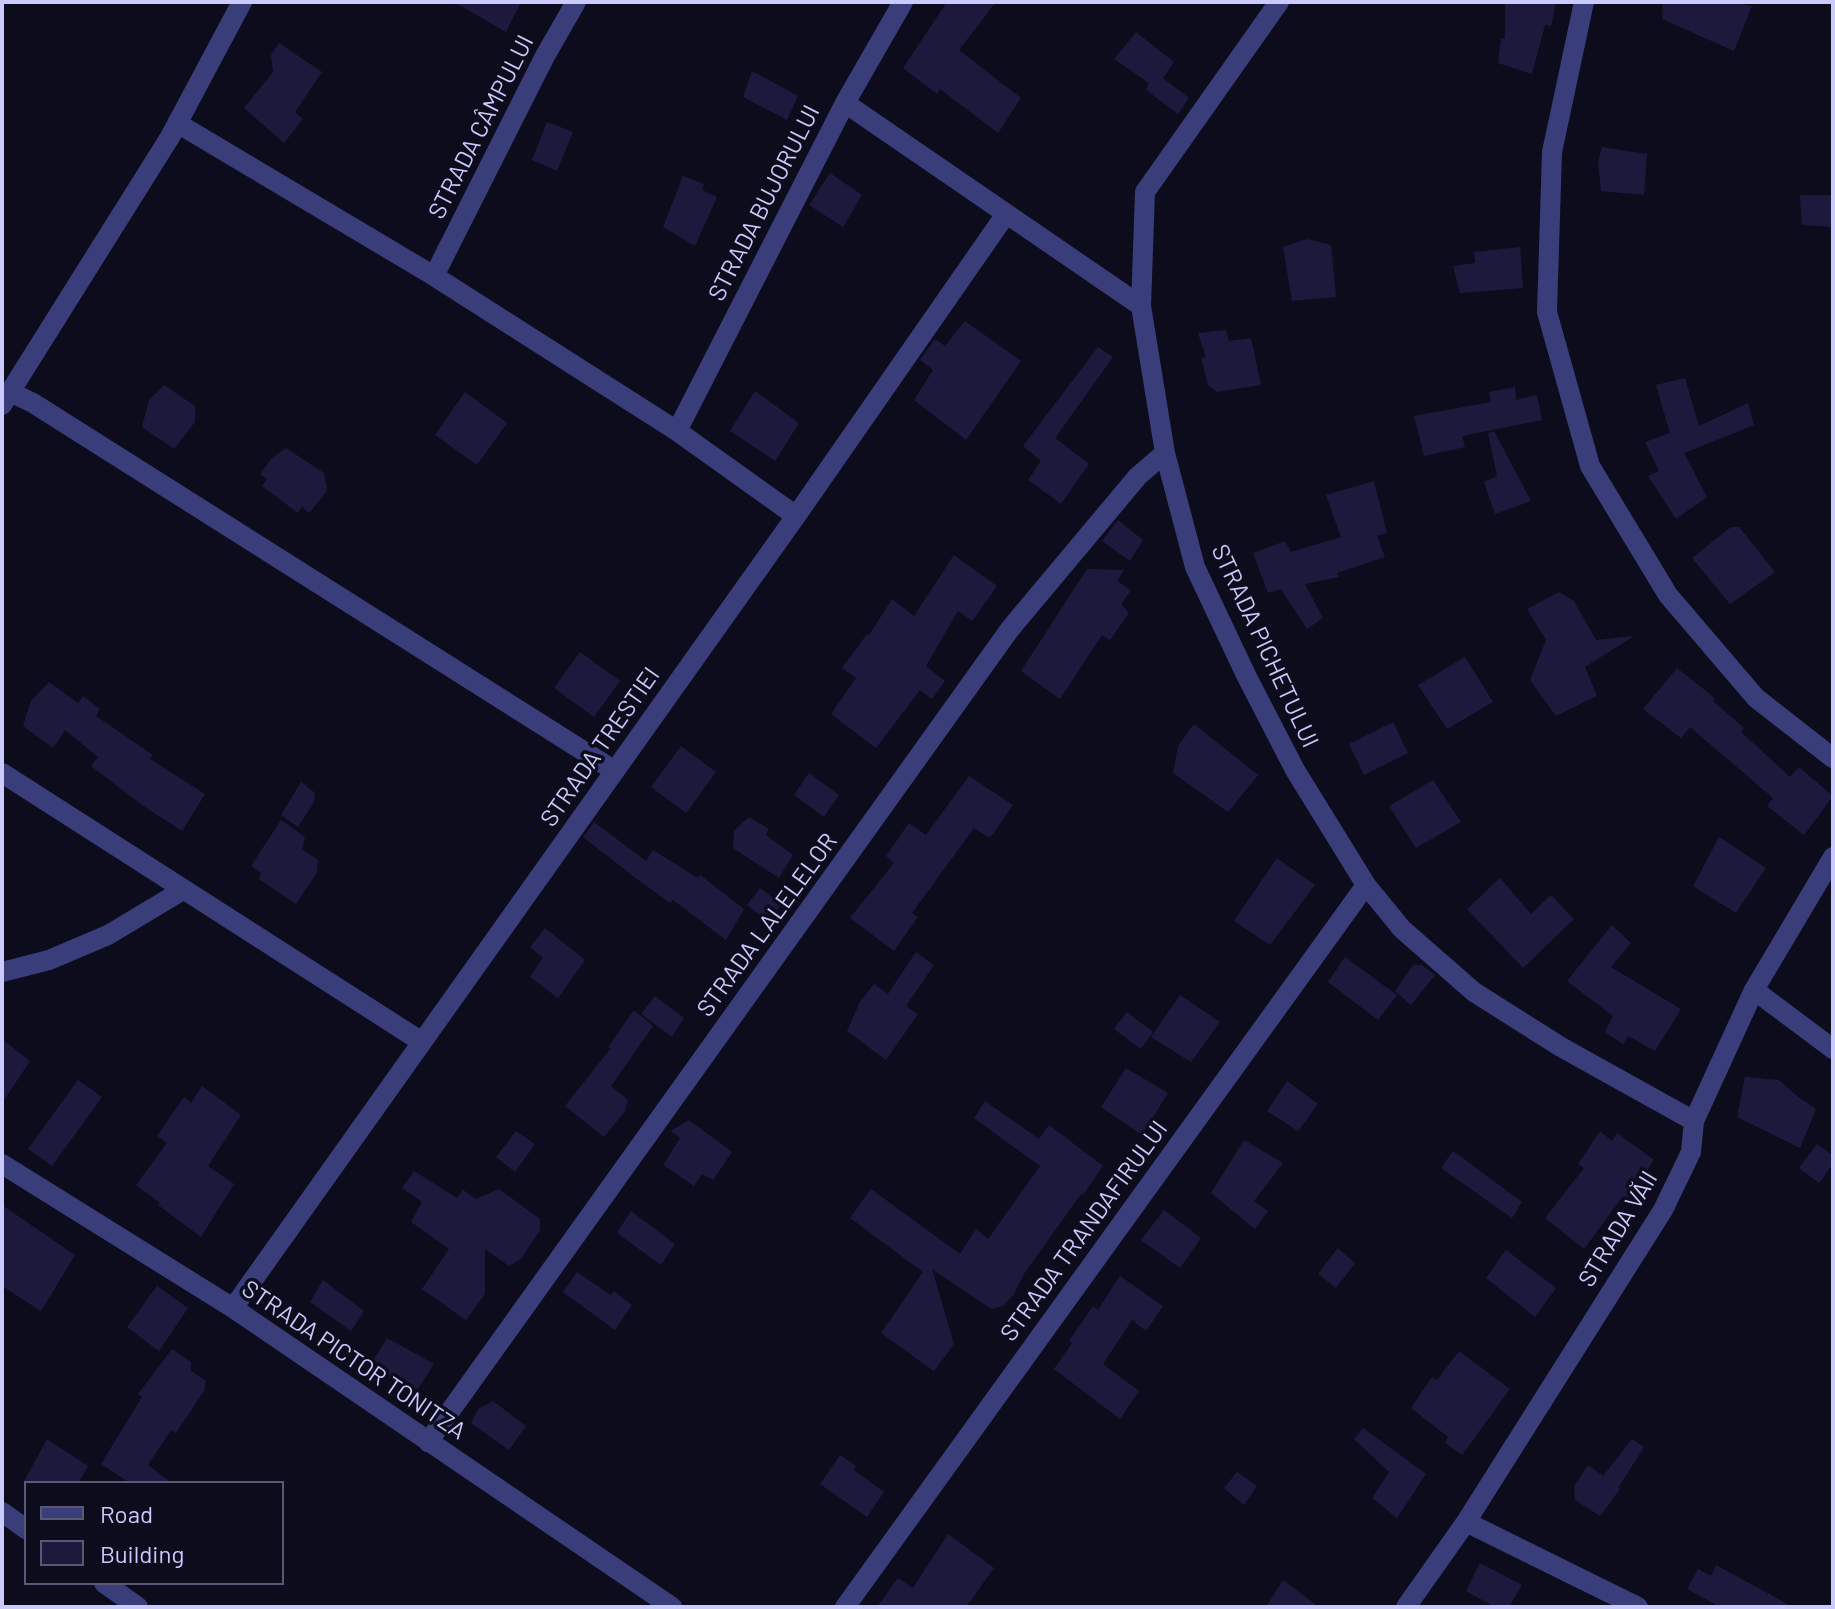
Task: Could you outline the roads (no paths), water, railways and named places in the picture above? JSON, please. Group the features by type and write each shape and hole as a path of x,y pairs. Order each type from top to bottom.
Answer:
{"street":[{"path":"242,2 177,123 6,399 33,403 615,771"},
{"name":"STRADA CÂMPULUI","path":"434,276 545,56 576,2"},
{"name":"STRADA BUJORULUI","path":"677,431 845,103 903,2"},
{"name":"STRADA PICHETULUI","path":"1279,2 1145,192 1141,306 1165,453 1195,567 1295,770 1366,885 1402,929 1474,992 1561,1047 1694,1121"},
{"path":"1584,2 1552,152 1547,312 1590,466 1668,595 1756,698 1833,758"},
{"path":"845,103 1141,306"},
{"path":"177,123 434,276 677,431 796,516"},
{"name":"STRADA TRESTIEI","path":"233,1308 796,516 1006,214"},
{"name":"STRADA LALELELOR","path":"428,1442 1010,629 1138,476 1165,453"},
{"path":"2,773 422,1042"},
{"name":"STRADA VĂII","path":"1406,1607 1466,1522 1663,1210 1691,1152 1694,1121 1754,990 1833,857"},
{"name":"STRADA TRANDAFIRULUI","path":"845,1607 1366,885"},
{"path":"2,972 49,960 108,935 183,890"},
{"path":"1754,990 1833,1049"},
{"name":"STRADA PICTOR TONITZA","path":"2,1164 233,1308 672,1607"},
{"path":"2,1512 24,1528"},
{"path":"1466,1522 1638,1607"},
{"path":"107,1585 138,1607"}]}
